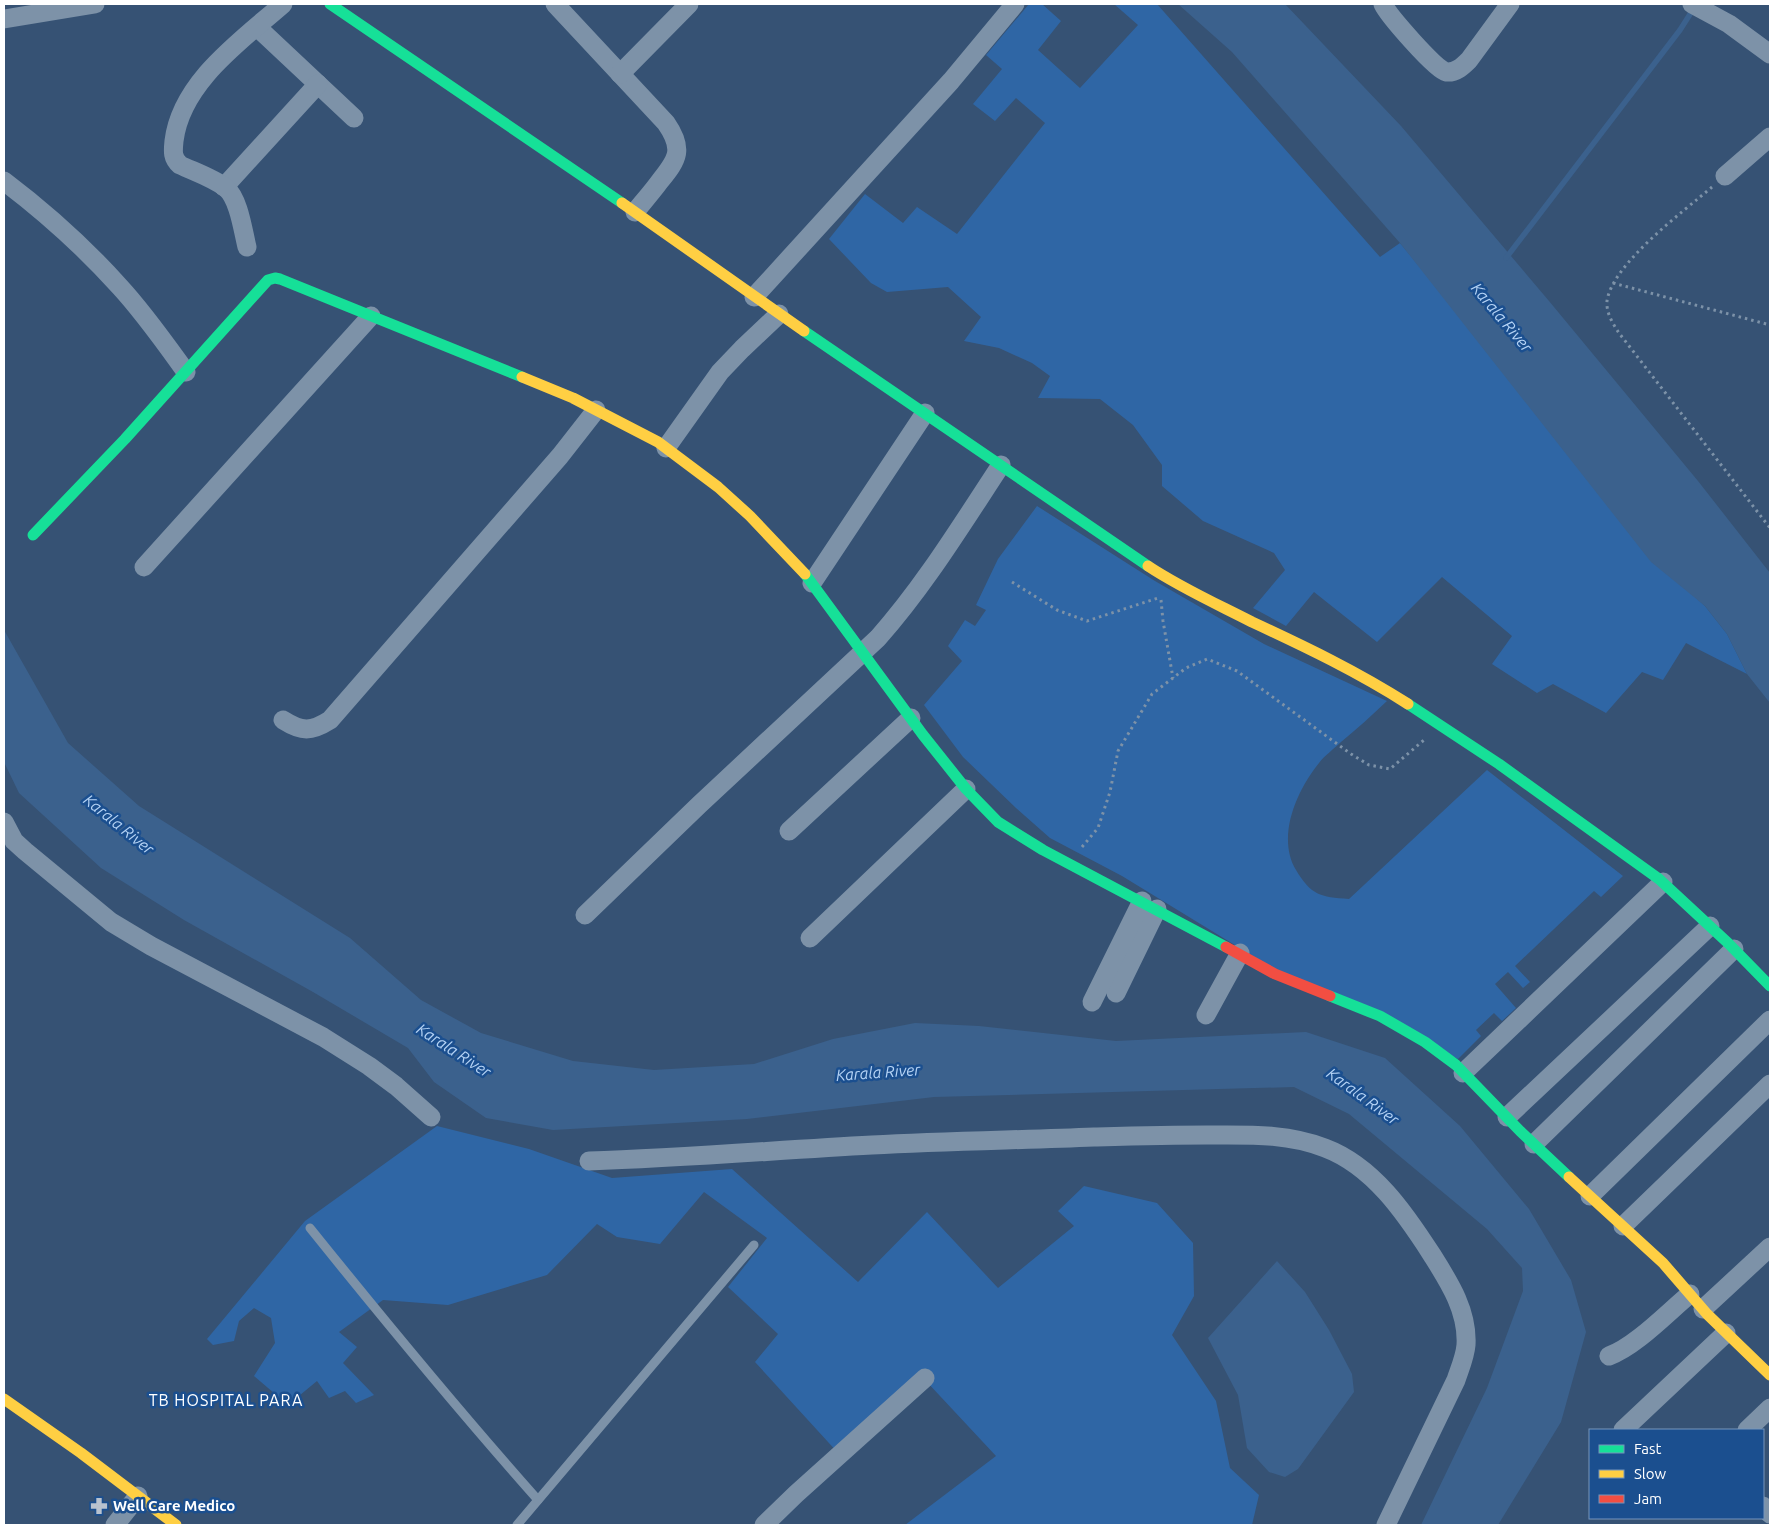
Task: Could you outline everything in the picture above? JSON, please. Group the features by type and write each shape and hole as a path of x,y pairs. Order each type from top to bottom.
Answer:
{"street":[{"path":"7,22 95,4"},
{"path":"248,247 235,200 231,193 224,187 176,162 173,154 175,133 187,100 199,83 222,58 282,4"},
{"path":"330,4 635,212 754,298 1182,588 1332,660 1375,683 1500,764 1663,882 1770,986"},
{"path":"555,4 666,123 676,142 677,154 674,164 635,212"},
{"path":"620,74 689,4"},
{"path":"754,298 951,81 1015,4"},
{"path":"1384,4 1398,24 1444,72 1458,70 1469,60 1510,4"},
{"path":"1692,4 1720,19 1770,54"},
{"path":"257,27 354,118"},
{"path":"224,187 318,84"},
{"path":"1725,176 1770,137"},
{"path":"4,181 30,200 121,287 186,372"},
{"path":"33,535 186,372 268,280 280,279 573,398 658,442 718,487 750,516 790,557 812,583 911,718 966,789 998,822 1018,835 1240,953 1275,974 1380,1016 1425,1042 1463,1073 1534,1144 1663,1263 1702,1309 1770,1375"},
{"path":"666,448 720,372 779,314"},
{"path":"144,567 371,316"},
{"path":"283,720 297,728 308,729 317,728 330,720 547,470 596,410"},
{"path":"812,583 925,413"},
{"path":"585,915 699,805 863,653 901,612 939,560 1001,465"},
{"path":"789,831 911,718"},
{"path":"810,938 966,789"},
{"path":"4,822 14,841 111,922 151,946 323,1037 376,1071 431,1117"},
{"path":"1463,1073 1663,882"},
{"path":"1116,992 1150,905"},
{"path":"1092,1002 1150,905"},
{"path":"1507,1117 1710,926"},
{"path":"1534,1144 1734,949"},
{"path":"1206,1015 1240,953"},
{"path":"1590,1196 1770,1020"},
{"path":"1623,1226 1770,1084"},
{"path":"589,1161 875,1144 1148,1136 1274,1136 1296,1139 1324,1148 1364,1169 1397,1205 1450,1283 1461,1307 1466,1327 1464,1356 1456,1380 1386,1525"},
{"path":"1702,1309 1770,1247"},
{"path":"1609,1356 1635,1340 1690,1294"},
{"path":"1624,1429 1726,1333"},
{"path":"764,1525 924,1378"},
{"path":"4,1399 81,1453 176,1525"},
{"path":"1748,1429 1770,1408"},
{"path":"115,1525 138,1496"}],"lane":[{"path":"310,1228 426,1371 538,1500"},
{"path":"517,1525 754,1245"}],"path":[{"path":"1725,176 1650,241 1624,267 1613,283 1607,308 1618,333 1770,528"},
{"path":"1613,283 1770,325"},
{"path":"1012,582 1057,610 1087,621 1161,597 1163,621 1173,678"},
{"path":"1069,862 1098,828 1110,792 1118,752 1152,694 1186,668 1207,660 1238,671 1351,754 1369,765 1390,769 1414,750 1440,724"}],"shaded area":[{"path":"1029,4 1042,4 1061,21 1038,50 1080,88 1138,25 1114,4 1157,4 1380,257 1400,243 1685,588 1705,606 1727,634 1747,674 1686,643 1663,680 1642,672 1606,713 1553,684 1537,693 1492,664 1512,636 1442,577 1377,642 1314,592 1286,626 1253,608 1285,570 1274,553 1203,521 1162,486 1162,465 1133,425 1100,399 1038,398 1050,376 1032,363 999,348 964,341 981,317 948,287 887,292 871,283 829,239 865,194 903,223 917,207 957,234 1045,123 1016,98 995,121 973,104 1002,69 986,55"},
{"path":"1037,506 1155,581 1264,644 1387,701 1321,760 1303,786 1297,800 1289,829 1290,857 1301,878 1312,890 1323,896 1349,899 1487,770 1623,876 1601,897 1594,891 1515,966 1530,982 1523,988 1508,972 1495,984 1516,1008 1502,1021 1494,1013 1476,1030 1481,1036 1458,1059 1274,969 1122,876 1050,838 963,757 924,705 962,661 948,646 965,620 975,626 986,610 976,605 998,559"},
{"path":"437,1126 529,1149 612,1178 732,1169 858,1282 927,1212 998,1288 1074,1226 1058,1211 1084,1186 1157,1203 1193,1243 1194,1296 1172,1335 1216,1401 1230,1468 1259,1495 1252,1525 905,1525 996,1456 926,1381 839,1454 755,1362 778,1334 728,1287 767,1238 704,1192 660,1244 617,1237 597,1224 547,1275 448,1305 383,1300 339,1332 357,1347 343,1363 374,1395 356,1403 345,1391 329,1398 317,1381 288,1405 254,1376 275,1343 271,1318 254,1308 239,1321 234,1341 213,1345 207,1339 305,1221"}],"water":[{"name":"Karala River","path":"1178,4 1285,4 1401,126 1698,481 1770,573 1770,703 1747,674 1727,634 1705,606 1651,562 1400,243 1232,52"},
{"name":"Karala River","path":"4,630 68,743 139,806 350,938 421,1000 481,1033 573,1061 654,1070 754,1064 833,1039 915,1023 979,1026 1116,1041 1306,1032 1385,1058 1460,1126 1529,1209 1571,1280 1586,1332 1561,1422 1498,1525 1421,1525 1487,1388 1523,1291 1522,1268 1487,1229 1349,1114 1294,1087 934,1097 747,1119 553,1130 486,1118 434,1082 408,1048 184,920 101,868 19,793 4,762"},
{"path":"1277,1261 1305,1292 1329,1330 1352,1374 1354,1392 1298,1469 1285,1477 1269,1472 1247,1448 1238,1395 1208,1338"}],"waterway":[{"path":"1506,258 1680,30 1694,8"}],"traffic: fast":[{"path":"330,4 622,203"},
{"path":"33,535 125,439 268,280 280,279 522,377"},
{"path":"804,331 1148,566"},
{"path":"805,574 923,735 966,789 998,822 1043,850 1226,947"},
{"path":"1408,704 1499,764 1659,879 1728,943 1770,986"},
{"path":"1330,996 1380,1016 1425,1042 1456,1065 1520,1131 1569,1177"}],"traffic: slow":[{"path":"622,203 804,331"},
{"path":"522,377 573,398 658,442 718,487 750,516 805,574"},
{"path":"1148,566 1173,582 1312,650 1408,704"},
{"path":"1569,1177 1663,1263 1707,1314 1770,1375"},
{"path":"4,1399 81,1453 176,1525"}],"traffic: jam":[{"path":"1226,947 1275,974 1330,996"}],"place":[{"name":"Well Care Medico","path":"99,1506"}],"district":[{"name":"TB HOSPITAL PARA","path":"226,1400"}]}
